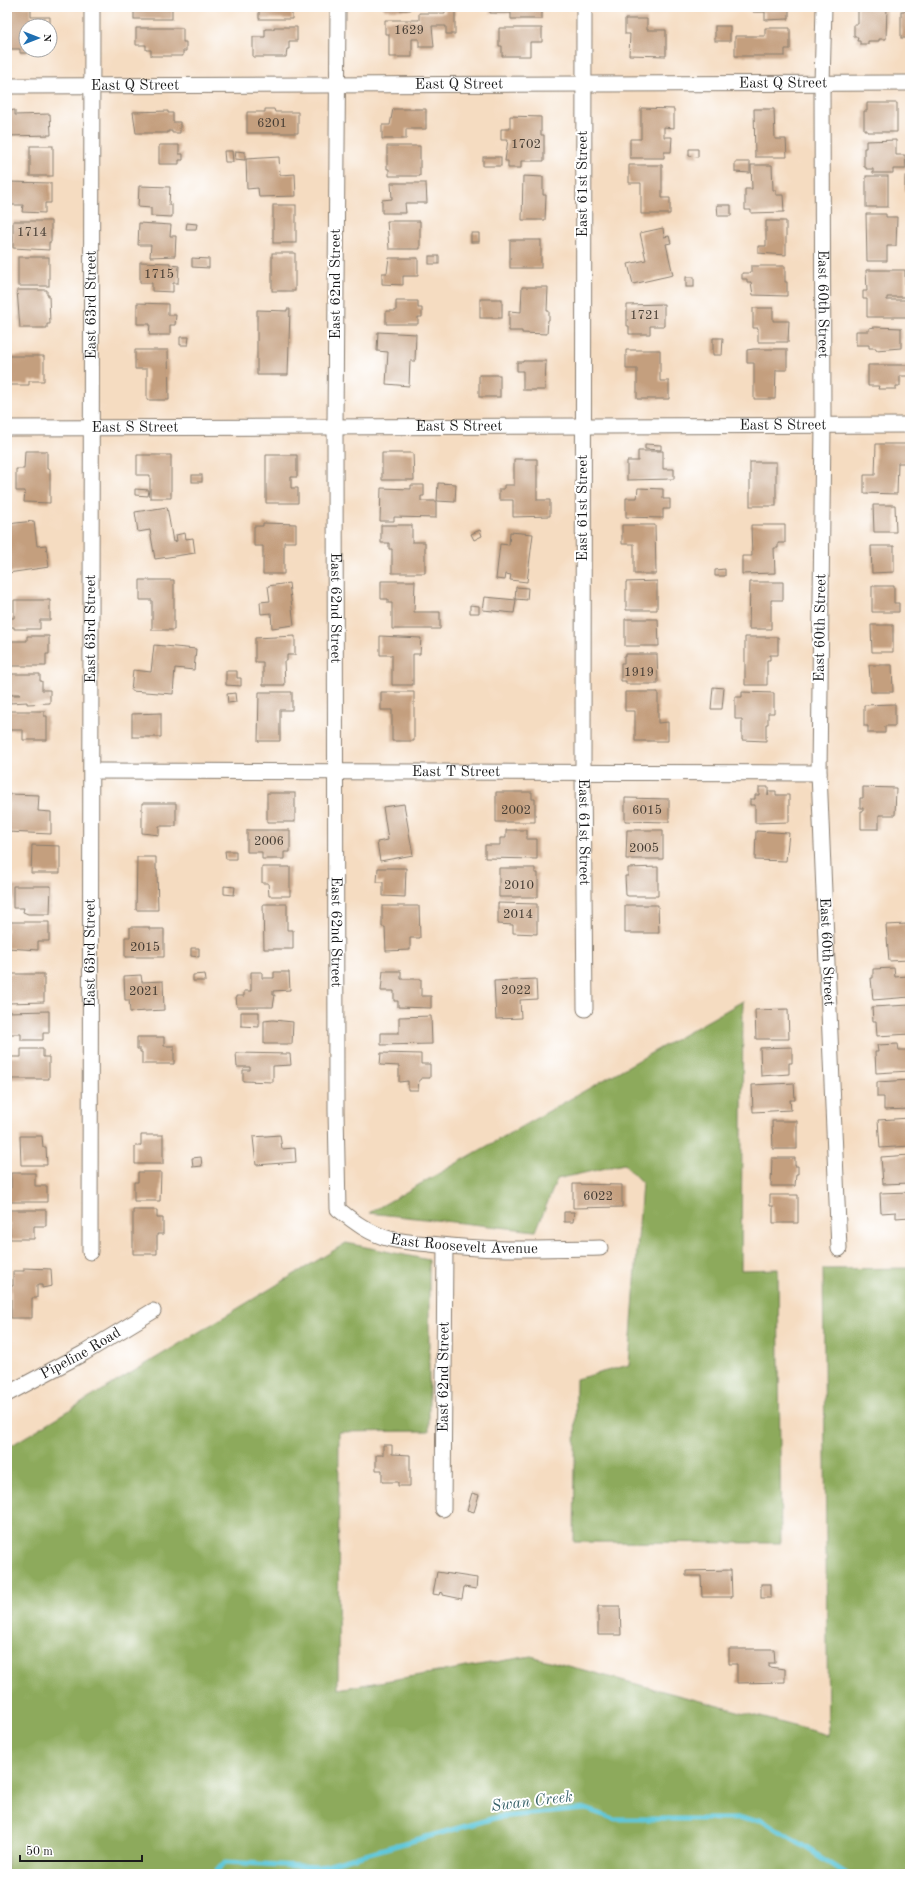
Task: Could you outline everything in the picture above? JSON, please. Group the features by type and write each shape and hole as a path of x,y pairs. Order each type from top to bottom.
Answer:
{"street":[{"name":"East 63rd Street","path":"90,1252 92,771 92,7"},
{"name":"East 62nd Street","path":"338,7 336,426 336,1111 338,1209"},
{"name":"East 61st Street","path":"584,7 583,772 585,1009"},
{"name":"East 60th Street","path":"824,7 822,84 823,425 819,773 840,1249"},
{"name":"East Q Street","path":"7,86 910,83"},
{"name":"East S Street","path":"7,428 910,424"},
{"name":"East T Street","path":"92,771 819,773"},
{"name":"East Roosevelt Avenue","path":"338,1209 353,1221 371,1232 391,1239 445,1246 534,1249 600,1248"},
{"name":"East 62nd Street","path":"443,1509 445,1246"},
{"name":"Pipeline Road","path":"7,1394 84,1353 153,1311"}],"green space":[{"path":"743,1001 741,1270 778,1269 781,1543 574,1542 576,1379 629,1365 642,1183 624,1164 557,1179 536,1231 369,1213"},
{"path":"346,1243 429,1260 429,1431 339,1432 338,1689 531,1656 828,1735 823,1269 910,1268 910,1874 7,1874 7,1448"}],"building":[{"path":"7,7 31,7 31,17 50,17 18,18 18,49 7,49"},
{"path":"134,7 172,7 172,19 134,19"},
{"path":"259,7 292,7 292,19 259,19"},
{"path":"384,7 410,7 410,10 384,10"},
{"path":"445,7 455,7 455,34 446,34 446,26 432,26 434,47 419,47 419,39 412,39 412,57 389,57 389,34 385,34 385,20 419,20 419,13 445,13"},
{"path":"490,7 542,7 542,19 511,19 511,13 490,13"},
{"path":"632,7 652,7 652,11 632,11"},
{"path":"753,7 789,7 789,19 765,20 765,12 753,12"},
{"path":"858,7 887,7 886,39 879,39 879,41 868,41 868,44 860,44 860,41 857,41 858,37 854,37 854,24 858,24"},
{"path":"901,11 910,11 910,38 901,38"},
{"path":"625,19 647,19 647,30 666,30 666,56 629,55 630,34 625,34"},
{"path":"715,26 730,26 730,41 715,41"},
{"path":"274,27 297,27 297,41 289,41 289,49 287,49 286,57 253,57 253,37 265,37 265,29 274,29"},
{"path":"136,28 183,28 183,42 186,42 186,51 183,51 183,56 151,56 151,50 146,50 146,45 136,45"},
{"path":"499,28 542,28 542,42 530,42 530,56 502,56 502,46 499,46"},
{"path":"765,28 790,28 790,49 785,49 785,56 735,56 735,36 765,36"},
{"path":"867,103 897,103 897,132 867,132 867,130 864,130 864,111 867,111"},
{"path":"641,108 674,109 674,128 664,127 664,137 672,137 671,152 664,152 664,158 630,158 630,139 641,139"},
{"path":"265,109 274,109 275,112 298,112 298,133 247,133 247,112 265,112"},
{"path":"393,109 426,109 426,129 406,129 406,139 382,139 382,125 390,125"},
{"path":"754,109 774,109 775,139 786,139 787,157 755,157"},
{"path":"15,110 15,115 50,114 51,135 7,136 7,111"},
{"path":"168,111 168,113 173,113 173,122 180,122 180,133 172,133 172,131 168,131 168,133 136,133 133,112"},
{"path":"510,116 541,117 541,135 544,135 544,161 521,161 521,168 508,168 508,161 505,161 508,140 501,140 501,129 510,129"},
{"path":"896,140 896,155 905,155 906,169 893,169 893,173 873,173 873,169 866,169 866,167 864,167 864,148 866,148 866,141"},
{"path":"159,145 179,145 179,154 183,154 183,160 179,160 179,164 159,164"},
{"path":"30,146 53,146 53,176 30,176"},
{"path":"387,146 420,146 420,176 389,176 389,169 387,169"},
{"path":"689,149 698,149 698,157 689,156"},
{"path":"224,151 232,151 233,162 225,162"},
{"path":"236,151 245,152 245,160 235,159"},
{"path":"279,157 280,175 295,174 296,196 259,197 258,188 247,189 246,159"},
{"path":"483,157 501,157 501,166 483,166"},
{"path":"735,162 750,162 750,173 735,172"},
{"path":"629,165 662,165 662,198 670,198 670,214 641,214 641,183 629,183"},
{"path":"751,165 772,165 773,190 776,190 776,195 783,195 784,212 751,213 751,210 745,210 745,189 752,189"},
{"path":"523,176 543,177 543,195 546,195 545,220 522,220"},
{"path":"866,176 888,176 888,207 866,207"},
{"path":"905,176 910,176 910,191 905,191"},
{"path":"8,182 51,183 51,203 45,203 45,213 22,212 23,205 8,205"},
{"path":"391,183 426,183 427,203 405,203 406,213 382,213 382,200 392,199"},
{"path":"139,186 170,187 169,205 172,205 172,217 151,216 151,208 138,207"},
{"path":"273,205 296,205 296,243 273,243"},
{"path":"717,205 731,205 731,216 718,216"},
{"path":"866,214 886,214 886,217 897,217 896,246 887,246 887,261 867,261"},
{"path":"13,221 51,221 51,242 49,242 49,250 13,248"},
{"path":"387,221 420,221 420,249 389,249"},
{"path":"766,221 786,221 786,255 758,253 758,246 766,246"},
{"path":"139,223 171,225 170,236 176,236 175,256 150,257 151,245 138,245"},
{"path":"187,223 197,224 196,229 186,229"},
{"path":"663,228 664,237 669,236 671,243 666,244 673,275 633,284 628,264 646,260 640,233"},
{"path":"471,233 479,233 479,242 471,242"},
{"path":"510,240 541,240 541,268 510,268"},
{"path":"272,253 295,253 295,291 272,291"},
{"path":"429,256 439,256 439,264 429,264"},
{"path":"18,257 49,257 49,286 18,286"},
{"path":"192,258 209,259 209,268 192,267"},
{"path":"389,258 418,258 418,276 403,276 403,285 382,284 382,273 387,273"},
{"path":"140,262 170,263 170,265 179,266 178,283 173,283 173,292 152,291 152,283 140,283"},
{"path":"751,266 785,266 787,296 753,295 751,282 747,282 747,279 742,279 742,273 751,273"},
{"path":"866,270 905,270 905,297 887,297 887,300 910,300 910,317 867,317 867,299 863,299 863,291 867,291"},
{"path":"686,277 694,277 694,287 686,287"},
{"path":"522,287 548,287 547,311 549,311 549,320 547,334 509,331 509,311 521,312"},
{"path":"17,290 47,290 47,295 49,295 50,324 47,324 47,328 20,328"},
{"path":"480,299 502,299 502,318 480,318"},
{"path":"396,301 418,301 418,308 422,308 422,317 418,317 418,324 386,324 386,311 396,311"},
{"path":"137,303 168,304 168,315 176,315 175,325 170,325 170,335 149,335 150,324 137,324"},
{"path":"664,304 664,326 650,326 650,334 629,334 629,326 627,326 627,305"},
{"path":"753,308 773,308 773,321 789,321 788,342 758,342 758,328 753,328"},
{"path":"287,309 290,309 288,375 257,375 257,310 287,311"},
{"path":"869,328 901,328 901,348 876,350 876,348 869,348 869,345 856,345 856,331 869,331"},
{"path":"378,332 416,334 415,361 410,361 409,386 386,384 388,352 377,351"},
{"path":"180,337 189,337 188,345 180,345"},
{"path":"713,338 723,338 722,355 713,355"},
{"path":"787,349 787,370 776,370 775,399 754,399 754,363 747,363 747,350"},
{"path":"135,350 168,350 169,400 147,400 147,369 135,369"},
{"path":"626,350 660,350 660,381 669,381 669,399 637,399 637,369 626,369"},
{"path":"7,356 44,356 44,381 29,381 29,385 7,385"},
{"path":"546,361 545,390 523,390 523,371 517,371 517,362"},
{"path":"868,365 910,365 910,376 900,376 900,386 896,386 896,389 878,389 879,386 868,386"},
{"path":"479,375 500,375 500,397 479,397"},
{"path":"645,444 661,445 661,450 645,449"},
{"path":"876,444 908,444 908,463 898,463 897,494 864,493 864,475 875,475"},
{"path":"25,451 47,451 47,469 50,469 50,503 24,502 25,491 16,491 16,469 24,469"},
{"path":"638,451 663,451 663,469 674,469 674,479 627,480 627,461 638,461"},
{"path":"382,453 413,453 414,480 382,480"},
{"path":"137,455 171,455 171,498 150,498 150,475 137,475"},
{"path":"266,455 297,455 297,477 291,477 291,488 298,488 298,503 266,503"},
{"path":"514,459 537,459 537,500 550,500 550,516 513,517 513,500 499,500 499,489 504,489 504,485 514,485"},
{"path":"750,462 776,462 776,506 750,506"},
{"path":"192,475 202,475 202,482 192,482"},
{"path":"438,483 456,484 455,502 437,501"},
{"path":"411,485 424,485 424,496 421,496 421,501 436,501 436,518 394,517 394,521 380,521 381,488 411,489"},
{"path":"638,488 663,489 663,499 670,499 670,509 663,509 663,518 626,517 626,498 637,498"},
{"path":"135,489 149,490 148,496 135,495"},
{"path":"873,505 895,505 896,532 874,532"},
{"path":"167,507 173,542 177,541 176,535 185,533 186,539 193,538 195,553 155,559 150,530 138,532 135,512"},
{"path":"34,521 37,546 46,545 49,567 8,573 7,524"},
{"path":"263,523 296,524 296,542 284,542 284,574 263,574 263,546 254,546 254,526 263,526"},
{"path":"381,525 412,525 412,542 425,542 425,573 392,573 392,549 389,549 389,543 381,543"},
{"path":"622,525 655,525 656,574 634,574 634,544 622,544"},
{"path":"751,525 785,525 785,543 778,543 778,548 774,548 775,573 742,574 742,556 752,556"},
{"path":"480,530 482,536 474,540 471,534"},
{"path":"510,532 533,534 527,582 510,580 511,575 506,574 505,580 496,579 500,544 509,545"},
{"path":"871,546 894,546 894,572 872,573"},
{"path":"725,569 725,576 715,576 715,570"},
{"path":"140,580 174,580 174,630 152,630 152,600 140,600"},
{"path":"381,581 415,581 414,612 440,612 440,629 392,629 392,603 388,603 388,599 381,599"},
{"path":"657,581 657,610 626,610 626,582"},
{"path":"750,582 783,582 783,600 771,600 771,629 749,629"},
{"path":"289,583 294,625 272,628 271,613 261,614 260,602 270,601 268,586"},
{"path":"872,586 894,586 894,603 899,603 899,612 872,612"},
{"path":"516,587 528,588 527,600 515,599"},
{"path":"485,597 516,600 514,613 483,610"},
{"path":"14,600 50,600 50,620 40,620 40,629 14,629 14,627 7,627 7,618 14,618"},
{"path":"470,605 479,606 479,613 470,613"},
{"path":"625,619 658,619 659,646 625,646"},
{"path":"871,625 893,625 893,652 872,652"},
{"path":"27,636 49,636 49,654 46,654 46,666 10,666 10,641 27,641"},
{"path":"295,636 295,655 287,655 287,661 284,661 285,685 263,685 263,662 255,662 255,638"},
{"path":"380,636 421,638 420,654 413,654 413,685 392,685 392,655 380,655"},
{"path":"745,637 778,637 778,655 770,655 770,660 767,660 767,685 745,685"},
{"path":"154,645 196,649 194,670 175,668 173,694 131,691 133,670 151,672"},
{"path":"626,654 657,654 658,684 626,684 626,681 621,681 621,663 624,663 624,656 626,656"},
{"path":"869,665 892,665 893,692 871,692"},
{"path":"226,671 237,671 237,678 241,678 241,686 226,685"},
{"path":"7,674 40,674 42,690 50,690 50,703 10,703 10,695 20,694 7,694"},
{"path":"713,687 724,688 722,709 711,709"},
{"path":"259,692 292,692 292,710 280,710 280,741 258,741"},
{"path":"381,692 414,692 414,741 392,741 392,710 381,710"},
{"path":"625,692 658,692 658,723 668,722 668,741 635,741 635,711 625,711"},
{"path":"742,692 774,693 774,713 768,713 768,724 766,724 766,741 742,740 742,719 735,719 735,697 742,697"},
{"path":"235,693 236,702 228,703 227,694"},
{"path":"895,704 895,726 885,726 885,733 868,733 868,726 864,726 864,705"},
{"path":"8,711 44,711 44,716 47,716 47,740 23,740 23,730 8,730"},
{"path":"161,713 161,737 132,737 132,714"},
{"path":"759,787 768,787 768,795 769,791 776,791 776,795 789,795 789,822 755,823 755,805 750,805 750,799 755,799 755,795 759,795"},
{"path":"863,787 896,788 895,815 879,815 879,829 861,829 861,811 863,811 863,808 860,808 860,798 863,798"},
{"path":"496,792 532,792 532,799 535,799 535,822 496,822"},
{"path":"267,793 295,793 295,822 267,822"},
{"path":"9,794 39,795 38,811 51,812 51,834 7,832"},
{"path":"625,798 669,799 669,822 625,821"},
{"path":"142,803 176,803 176,826 159,826 159,835 142,833"},
{"path":"404,804 413,855 380,861 377,842 388,840 383,807"},
{"path":"247,830 290,830 290,852 284,852 284,859 262,859 262,852 247,852"},
{"path":"506,830 527,830 527,839 537,839 537,859 485,858 485,845 500,845 500,838 506,838"},
{"path":"627,830 663,830 663,859 626,859"},
{"path":"756,831 789,833 786,861 755,860"},
{"path":"32,845 60,846 60,873 31,873"},
{"path":"225,851 236,851 236,859 226,859"},
{"path":"137,857 156,857 158,910 136,910"},
{"path":"262,867 290,867 290,896 269,896 268,883 262,883"},
{"path":"658,867 658,896 626,895 625,876 628,876 628,868"},
{"path":"378,868 406,868 405,897 383,896 383,882 377,882"},
{"path":"499,868 535,868 535,873 538,873 538,897 499,897"},
{"path":"13,886 51,886 50,914 28,914 23,912 24,908 13,908"},
{"path":"224,886 235,887 234,895 224,894"},
{"path":"498,903 537,904 537,934 513,933 513,925 498,924"},
{"path":"263,904 287,904 287,930 293,930 293,949 264,949"},
{"path":"625,905 658,905 659,933 625,933"},
{"path":"382,906 419,906 420,938 410,938 410,950 386,951 385,927 382,927"},
{"path":"7,922 49,922 49,941 38,941 38,950 7,948"},
{"path":"906,924 909,960 889,961 886,925"},
{"path":"130,927 164,929 164,957 125,957 125,937 130,937"},
{"path":"191,948 199,948 199,957 191,956"},
{"path":"894,968 895,977 908,976 910,997 873,1000 871,978 873,978 873,969"},
{"path":"383,971 401,971 401,979 421,979 421,996 431,996 431,1008 398,1007 398,1001 394,1001 394,991 381,991"},
{"path":"251,972 262,972 262,978 274,978 274,972 289,972 290,990 273,991 273,995 275,995 273,1007 237,1007 236,996 244,996 244,991 251,991"},
{"path":"7,974 44,974 44,1002 8,1003"},
{"path":"205,974 206,981 193,981 193,975"},
{"path":"141,975 142,982 163,981 164,1010 130,1012 129,1000 125,1000 124,976"},
{"path":"536,979 537,999 520,1000 521,1018 496,1019 494,981"},
{"path":"910,1005 910,1034 877,1036 876,1021 873,1021 872,1007"},
{"path":"788,1009 789,1039 756,1039 755,1010"},
{"path":"49,1011 49,1033 43,1033 43,1040 21,1040 21,1034 7,1034 7,1012"},
{"path":"241,1012 259,1012 259,1027 241,1026"},
{"path":"431,1016 432,1044 381,1045 381,1033 399,1033 399,1017"},
{"path":"273,1020 293,1022 292,1044 264,1044 264,1021"},
{"path":"137,1037 164,1037 164,1046 174,1046 174,1064 142,1064 142,1052 140,1052 140,1049 137,1049"},
{"path":"898,1044 899,1050 910,1050 910,1071 876,1073 875,1052 878,1052 877,1045"},
{"path":"792,1047 792,1063 789,1063 789,1074 761,1076 760,1048"},
{"path":"21,1049 43,1049 43,1057 49,1057 49,1079 7,1079 7,1057 21,1057"},
{"path":"236,1053 290,1054 291,1065 273,1066 273,1082 243,1081 243,1070 250,1070 250,1067 237,1067"},
{"path":"381,1053 421,1054 421,1064 430,1064 430,1078 421,1078 421,1080 419,1080 418,1090 408,1090 408,1081 399,1082 399,1066 380,1065"},
{"path":"910,1080 910,1109 884,1110 884,1097 877,1097 877,1082"},
{"path":"794,1083 795,1100 790,1100 791,1110 753,1112 752,1085"},
{"path":"910,1118 910,1146 880,1148 878,1120"},
{"path":"772,1121 797,1121 797,1149 773,1149"},
{"path":"141,1135 163,1135 163,1164 135,1164 135,1146 141,1146"},
{"path":"280,1135 282,1149 295,1148 296,1162 256,1165 253,1137"},
{"path":"20,1136 42,1136 43,1147 46,1147 47,1165 21,1165"},
{"path":"910,1155 910,1183 883,1184 881,1157"},
{"path":"201,1157 202,1166 193,1167 192,1158"},
{"path":"772,1158 795,1158 795,1166 798,1166 798,1174 796,1174 795,1186 771,1186"},
{"path":"138,1172 161,1172 160,1201 134,1201 134,1182 138,1182"},
{"path":"11,1173 35,1173 35,1186 47,1186 47,1202 7,1202 7,1188 11,1188"},
{"path":"573,1184 622,1185 622,1207 573,1208"},
{"path":"910,1192 910,1217 896,1218 896,1212 881,1213 880,1193"},
{"path":"770,1195 798,1195 798,1223 773,1223 773,1206 770,1206"},
{"path":"7,1210 46,1210 46,1226 34,1226 34,1239 10,1239 10,1224 7,1224"},
{"path":"133,1210 157,1210 157,1218 163,1218 163,1234 157,1234 157,1254 133,1254"},
{"path":"564,1212 574,1212 573,1222 564,1222"},
{"path":"24,1268 51,1269 52,1286 42,1288 42,1285 37,1285 37,1298 32,1298 32,1318 11,1318 11,1286 13,1286 13,1271 24,1271"},
{"path":"383,1445 392,1445 392,1454 410,1455 410,1486 398,1486 398,1482 382,1482 382,1470 376,1470 376,1455 383,1455"},
{"path":"472,1493 479,1495 474,1512 467,1510"},
{"path":"731,1570 732,1597 702,1597 701,1576 686,1576 686,1571"},
{"path":"437,1572 477,1578 476,1589 464,1587 462,1599 443,1595 443,1593 440,1592 439,1595 433,1594"},
{"path":"761,1584 771,1584 771,1598 761,1598"},
{"path":"598,1606 620,1606 621,1635 598,1635"},
{"path":"729,1649 774,1649 775,1663 769,1663 769,1667 785,1669 785,1682 737,1683 737,1664 729,1664"}],"waterway":[{"name":"Swan Creek","path":"214,1874 225,1862 319,1867 498,1817 586,1809 615,1819 761,1819 847,1874"}]}
